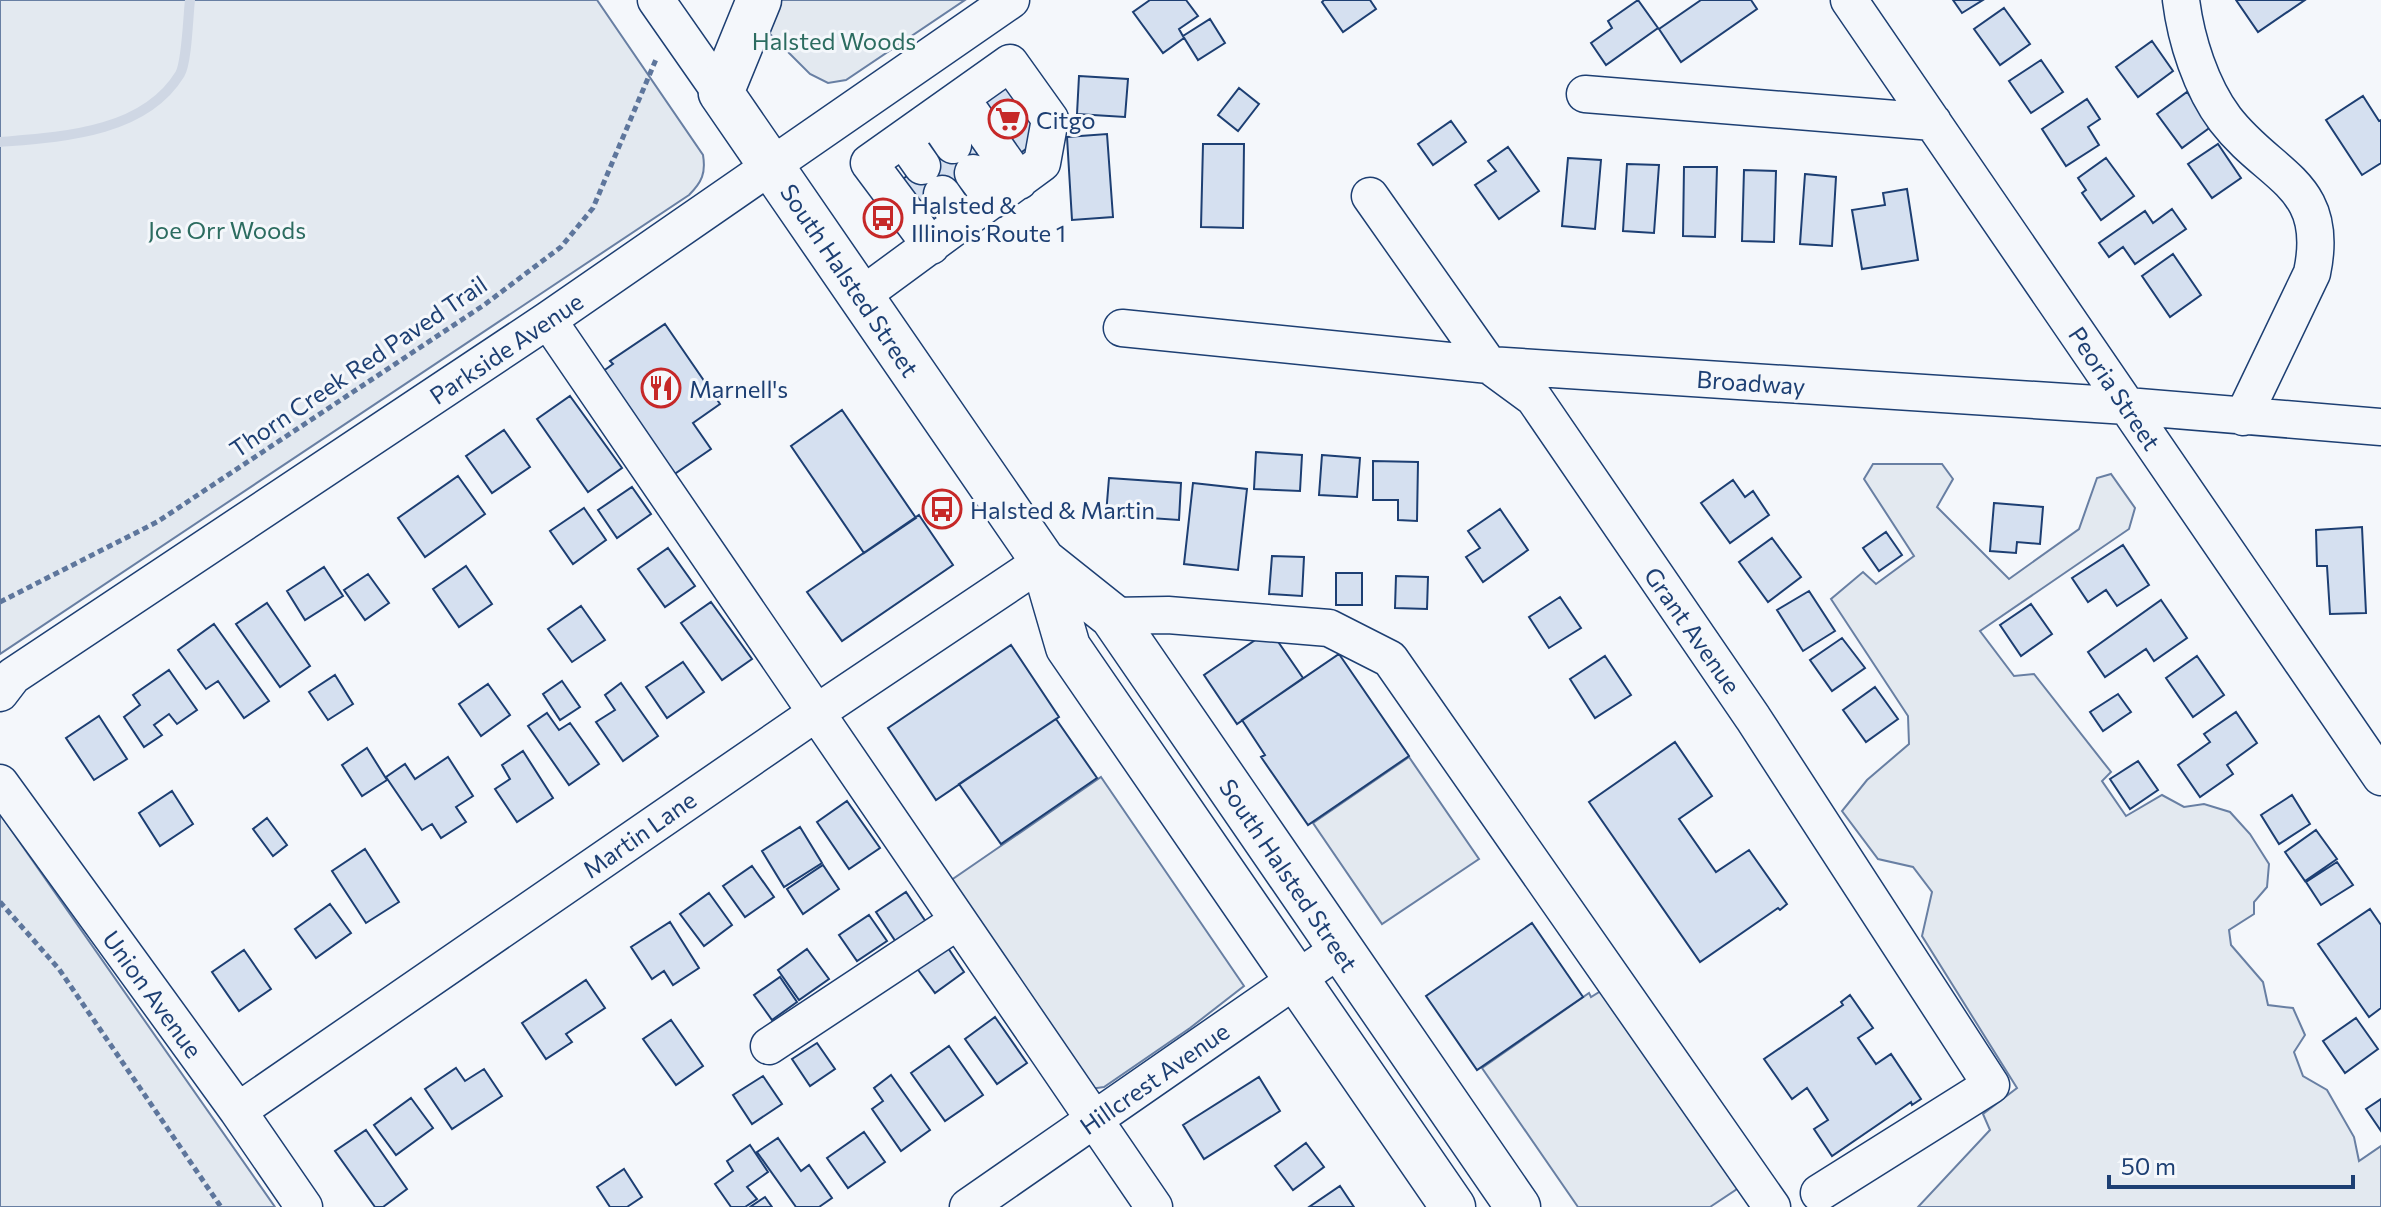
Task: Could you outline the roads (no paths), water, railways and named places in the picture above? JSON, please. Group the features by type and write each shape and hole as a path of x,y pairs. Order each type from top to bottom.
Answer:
{"main road":[{"path":"721,93 759,0"},
{"name":"South Halsted Street","path":"721,93 1043,561 1112,616 1518,1207"},
{"name":"South Halsted Street","path":"1043,561 1068,647 1453,1207"}],"street":[{"name":"South Halsted Street","path":"656,0 721,93"},
{"name":"Parkside Avenue","path":"0,693 13,676 548,320 1011,0"},
{"name":"Peoria Street","path":"1849,0 2381,777"},
{"path":"2181,0 2185,29 2206,85 2225,119 2288,178 2310,207 2317,228 2312,273 2243,417"},
{"path":"911,70 968,147"},
{"path":"1585,94 1933,122"},
{"path":"857,107 923,174 931,246"},
{"path":"931,246 869,163 923,174 968,147"},
{"path":"923,174 968,147"},
{"name":"Grant Avenue","path":"1370,196 1489,365 1534,398 1753,718 1991,1085 1819,1193"},
{"path":"861,296 931,246"},
{"path":"548,320 1154,1207"},
{"name":"Broadway","path":"1122,328 1489,365 2127,406 2381,427"},
{"name":"Martin Lane","path":"238,1111 816,713 1043,561"},
{"path":"1112,616 1168,615 1329,628 1390,659 1772,1207"},
{"name":"Union Avenue","path":"0,783 304,1207"},
{"path":"769,1046 958,921"},
{"name":"Hillcrest Avenue","path":"968,1207 1340,949"}],"waterway":[{"path":"0,142 75,134 124,120 145,109 164,94 180,74 186,50 190,0"}],"place":[{"name":"Citgo","path":"1008,119"},
{"name":"Halsted & Illinois Route 1","path":"883,218"},
{"name":"Marnell's","path":"661,388"},
{"name":"Halsted & Martin","path":"942,509"}],"park label":[{"name":"Halsted Woods","path":"834,40"},
{"name":"Joe Orr Woods","path":"227,229"}]}
